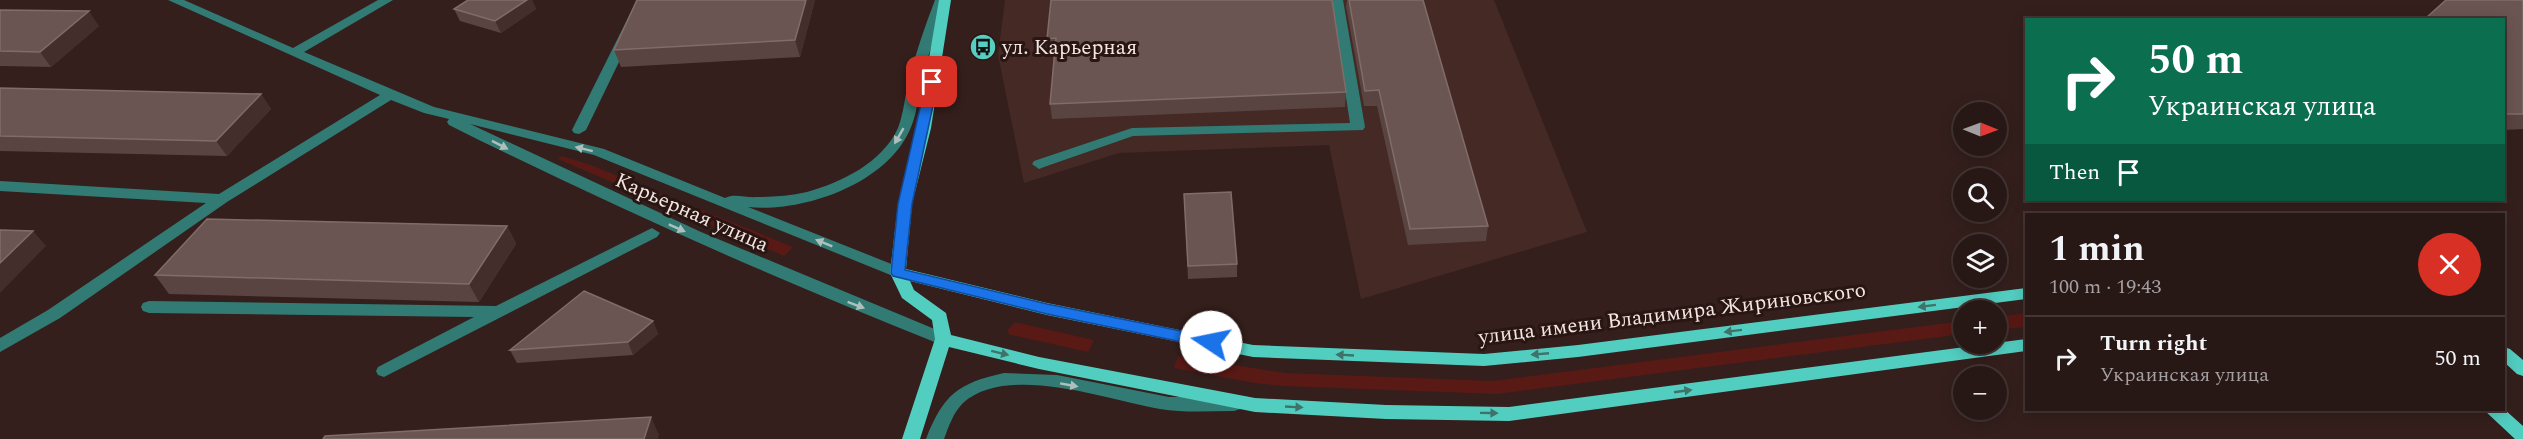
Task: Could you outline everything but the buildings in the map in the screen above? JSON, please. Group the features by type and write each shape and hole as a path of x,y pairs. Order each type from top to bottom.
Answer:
{"main road":[{"path":"911,439 943,339 940,317 908,294 898,273 905,204 924,128 943,0"},
{"name":"улица имени Владимира Жириновского","path":"898,273 1047,309 1253,351 1472,359 1578,351 2025,293"},
{"path":"943,339 1039,363 1255,405 1386,412 1509,414 2025,345"},
{"path":"2505,353 2523,370"},
{"path":"2494,411 2523,436"}],"street":[{"name":"Карьерная улица","path":"174,0 429,110 574,183 819,291 943,339"},
{"path":"293,53 387,0"},
{"path":"579,130 643,0"},
{"path":"704,195 743,202 770,203 796,199 833,188 853,179 876,164 904,131 925,38 943,0"},
{"path":"1039,164 1132,132 1358,127 1337,0"},
{"path":"0,346 54,314 222,199 390,95"},
{"name":"Карьерная улица","path":"429,110 599,152 898,273"},
{"path":"0,186 222,199"},
{"path":"384,371 652,233"},
{"path":"149,307 498,312"},
{"path":"935,439 944,415 959,396 977,386 1005,378 1032,379 1163,403 1255,405"}],"shaded area":[{"path":"1005,0 1494,0 1587,232 1361,299 1329,145 1119,153 1024,183 998,55"},
{"path":"562,156 591,165 793,247 784,256 558,159"},
{"path":"2025,313 2025,327 2007,329 2007,316"},
{"path":"1953,322 1953,335 1497,394 1283,386 1174,368 1178,356 1285,373 1493,381"},
{"path":"1014,323 1094,340 1088,352 1011,335 1008,330"}],"place":[{"name":"ул. Карьерная","path":"983,47"}],"route":[{"path":"932,82 924,128 905,204 898,273 1047,309 1211,342"}]}
